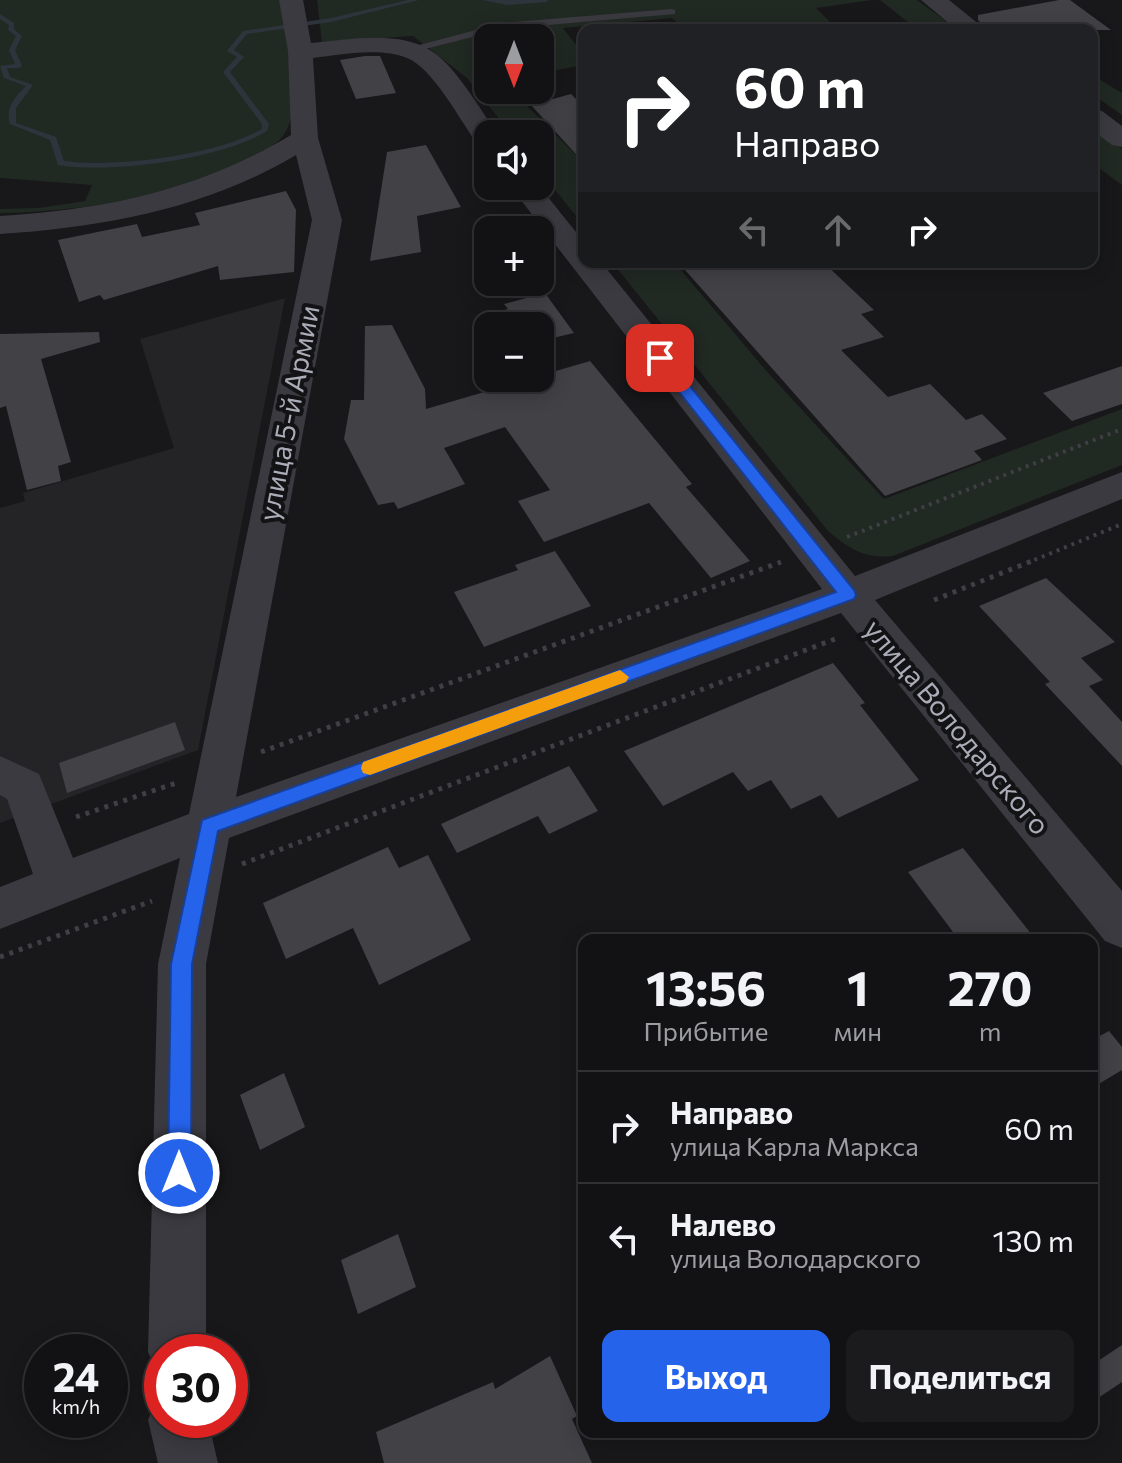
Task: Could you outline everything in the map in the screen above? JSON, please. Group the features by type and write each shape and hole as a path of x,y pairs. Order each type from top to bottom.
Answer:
{"street":[{"name":"улица 5-й Армии","path":"177,1334 182,964 327,220 305,138 300,51 291,0"},
{"path":"933,0 965,24"},
{"path":"300,51 406,50 424,56 474,121"},
{"path":"1098,121 1122,139"},
{"path":"0,225 130,210 205,190 262,166 305,138"},
{"name":"улица Володарского","path":"535,200 578,254"},
{"name":"улица Володарского","path":"589,268 860,610 1122,926"},
{"path":"0,908 209,826 860,610 1122,485"},
{"path":"0,774 24,787 60,884"},
{"path":"168,1463 173,1438"},
{"path":"182,1438 188,1463"}],"lane":[{"path":"406,50 503,26 671,12"}],"path":[{"path":"41,830 812,550 1122,429"},
{"path":"0,957 198,883 860,610 1122,524"}],"shaded area":[{"path":"0,0 285,0 294,87 293,105 285,133 269,147 221,171 160,192 96,205 0,213 0,209 39,208 85,201 92,185 0,178"},
{"path":"317,0 872,0 816,8 832,24 679,24 672,18 578,24 578,27 563,28 578,47 578,66 554,70 554,24 474,24 474,87 413,36 322,42"},
{"path":"880,0 917,0 950,24 910,24"},
{"path":"1098,79 1122,93 1122,115 1098,98"},
{"path":"487,104 525,104 541,120 500,120"},
{"path":"1098,132 1122,149 1122,185 1098,167"},
{"path":"554,133 578,157 578,218 554,188"},
{"path":"617,268 679,268 770,375 884,499 1122,409 1122,465 893,556 874,556 858,551 828,531"},
{"path":"285,298 198,750 0,823 0,508 25,501 23,493 174,448 140,339"}],"building":[{"path":"1070,0 1111,30 1098,30 1098,24 982,24 978,15"},
{"path":"380,56 396,93 356,99 340,60"},
{"path":"571,94 578,101 578,156 554,130 554,120 545,120 531,105 554,104 554,99"},
{"path":"426,145 461,207 417,216 421,252 370,261 387,152"},
{"path":"286,191 296,210 294,272 220,280 218,266 104,300 100,295 79,302 58,240 137,224 142,237 200,225 195,213"},
{"path":"683,268 829,268 874,310 861,314 884,337 841,350 888,397 930,384 966,420 982,414 1007,439 974,451 982,460 885,496"},
{"path":"534,296 547,296 574,333 554,338 554,312 496,312 508,309 504,304"},
{"path":"392,325 425,389 426,409 484,392 554,392 554,372 590,361 692,484 686,487 750,561 711,578 649,503 544,542 518,501 550,490 505,427 444,448 465,484 398,509 394,502 378,505 344,439 351,400 364,400 365,326"},
{"path":"99,332 100,342 41,359 71,462 58,466 61,481 27,490 6,406 0,408 0,334"},
{"path":"1122,366 1122,404 1072,421 1043,393"},
{"path":"555,551 591,606 484,647 454,592 518,570 515,565"},
{"path":"1046,578 1115,642 1081,658 1103,680 1089,686 1122,722 1122,766 1045,684 1050,682 979,606"},
{"path":"833,663 865,703 860,705 919,780 838,818 821,795 791,809 771,780 748,791 733,772 663,806 624,751"},
{"path":"175,722 185,750 67,793 59,763"},
{"path":"569,766 598,811 549,834 538,816 457,853 441,824"},
{"path":"388,847 399,868 428,855 471,940 379,985 353,928 286,959 263,903"},
{"path":"963,848 1031,934 954,934 908,872"},
{"path":"1109,1031 1122,1047 1122,1070 1098,1084 1098,1037"},
{"path":"284,1073 305,1127 260,1150 240,1095"},
{"path":"398,1234 416,1287 358,1314 341,1260"},
{"path":"1122,1345 1122,1382 1098,1398 1098,1361"},
{"path":"550,1356 577,1416 572,1419 578,1438 592,1463 384,1463 376,1432 493,1382 495,1389"}],"waterway":[{"path":"0,16 12,24 11,30 19,36 12,50 19,66 3,66 7,78 30,85 13,108 13,124 53,139 61,163 103,165 199,153 251,138 265,130 266,124 226,72 241,57 230,51 245,32 331,20 416,0"},
{"path":"485,0 507,3 546,0"}],"slow traffic":[{"path":"370,768 620,677"}],"route":[{"path":"179,1173 182,964 209,826 848,595 660,358"}]}
